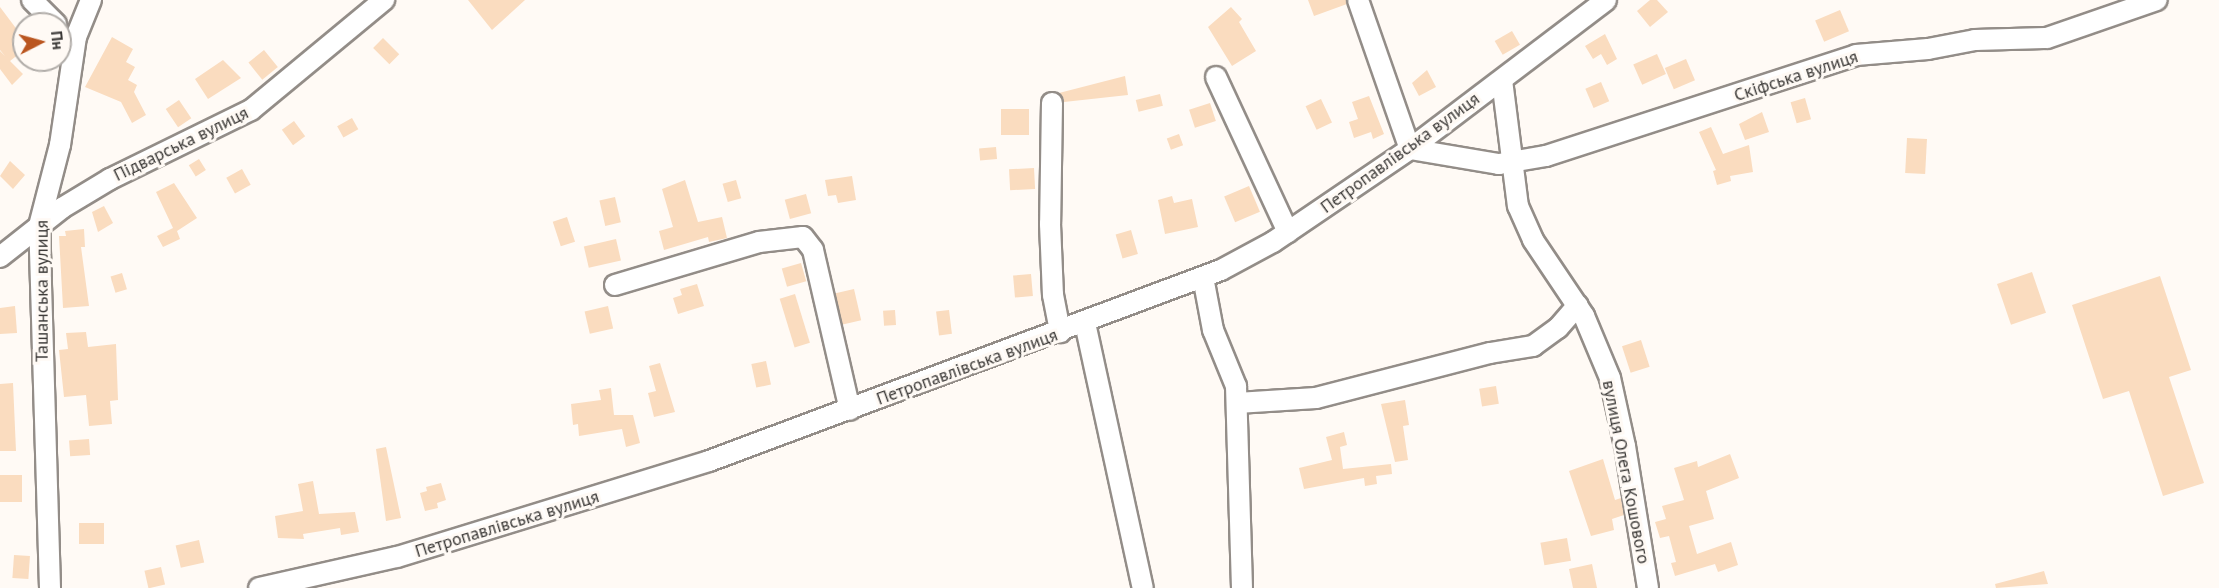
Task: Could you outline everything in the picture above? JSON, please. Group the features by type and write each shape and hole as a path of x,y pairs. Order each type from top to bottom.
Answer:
{"street":[{"path":"32,0 44,12"},
{"name":"Ташанська вулиця","path":"72,26 91,0"},
{"name":"Підварська вулиця","path":"0,257 39,226 110,179 251,110 384,0"},
{"path":"1358,0 1410,149 1511,164"},
{"name":"Петропавлівська вулиця","path":"267,587 370,564 528,519 709,461 1085,323 1203,277 1256,253 1410,149 1606,0"},
{"name":"Скіфська вулиця","path":"1511,164 1546,156 1856,55 1928,49 1974,40 2047,38 2157,0"},
{"name":"Ташанська вулиця","path":"51,588 39,226 60,145 65,72"},
{"path":"1216,77 1288,232"},
{"name":"вулиця Олега Кошового","path":"1502,80 1514,192 1525,224 1578,305 1602,356 1620,418 1648,588"},
{"path":"1052,103 1050,224 1053,295 1060,332"},
{"path":"615,285 759,242 803,237 813,250 850,410"},
{"path":"1203,277 1213,330 1234,377 1237,403 1242,588"},
{"path":"1237,403 1316,398 1490,353 1533,346 1558,328 1578,305"},
{"path":"1085,323 1143,588"}],"building":[{"path":"468,0 525,0 492,30"},
{"path":"1308,0 1346,0 1347,4 1314,16"},
{"path":"1650,0 1657,0 1668,12 1650,27 1637,11"},
{"path":"0,7 12,23 12,59 10,61 12,72 23,74 12,85 0,69 0,51 5,56 0,50"},
{"path":"1231,7 1242,19 1239,22 1256,51 1232,66 1208,27"},
{"path":"1840,10 1849,31 1824,42 1815,21"},
{"path":"1512,31 1520,45 1503,55 1495,41"},
{"path":"1605,34 1617,59 1607,65 1601,54 1593,59 1585,46"},
{"path":"112,37 133,49 126,62 135,67 128,80 137,85 134,92 146,115 132,123 121,102 85,87"},
{"path":"383,38 399,54 389,64 373,48"},
{"path":"264,50 278,67 262,80 248,63"},
{"path":"1657,54 1666,74 1642,85 1633,65"},
{"path":"1686,59 1695,80 1674,89 1665,68"},
{"path":"223,60 241,78 208,99 195,79"},
{"path":"1427,70 1436,87 1419,96 1412,83"},
{"path":"1125,76 1128,95 1064,102 1059,93"},
{"path":"1601,82 1609,101 1594,108 1585,89"},
{"path":"1160,94 1163,106 1139,112 1136,100"},
{"path":"1369,96 1384,134 1373,139 1371,132 1354,138 1349,122 1358,119 1352,102"},
{"path":"1805,98 1811,119 1797,123 1791,102"},
{"path":"1321,99 1332,123 1317,130 1306,106"},
{"path":"179,100 191,118 178,127 166,109"},
{"path":"1210,103 1216,121 1195,128 1189,110"},
{"path":"1001,109 1029,109 1029,135 1001,135"},
{"path":"1762,112 1769,132 1745,140 1739,124"},
{"path":"352,118 358,129 343,138 337,126"},
{"path":"294,121 305,136 293,145 282,130"},
{"path":"1711,127 1723,154 1749,145 1753,172 1730,176 1731,181 1717,185 1713,171 1716,170 1699,132"},
{"path":"1179,134 1183,145 1171,150 1167,138"},
{"path":"1907,138 1927,139 1925,174 1905,173"},
{"path":"996,147 997,159 980,160 979,148"},
{"path":"199,159 206,170 196,176 189,165"},
{"path":"10,161 25,175 13,189 0,176"},
{"path":"1034,168 1035,189 1010,190 1009,169"},
{"path":"242,169 251,185 235,193 226,178"},
{"path":"852,176 856,200 838,203 836,195 828,196 825,180"},
{"path":"685,180 698,222 722,217 727,238 709,242 708,237 664,250 659,231 673,227 662,189"},
{"path":"736,180 741,198 728,202 723,184"},
{"path":"174,183 197,218 177,231 180,239 163,247 157,236 173,228 156,192"},
{"path":"1249,186 1260,212 1235,222 1224,197"},
{"path":"806,194 811,213 790,219 785,200"},
{"path":"1172,196 1174,203 1192,199 1198,227 1165,234 1158,200"},
{"path":"615,197 621,222 605,226 599,201"},
{"path":"104,206 113,223 98,232 92,212"},
{"path":"567,217 575,242 561,246 553,222"},
{"path":"84,229 85,247 81,247 89,306 63,308 59,236 66,236 65,231"},
{"path":"1131,230 1138,254 1123,258 1116,234"},
{"path":"616,239 621,260 589,268 584,246"},
{"path":"801,263 806,281 787,287 782,269"},
{"path":"2032,272 2046,313 2011,325 1997,284"},
{"path":"122,273 127,289 115,293 111,277"},
{"path":"1031,274 1033,296 1015,297 1013,276"},
{"path":"2160,276 2191,370 2169,377 2204,483 2163,496 2129,391 2103,399 2072,305"},
{"path":"697,284 704,306 678,314 673,298 682,295 680,289"},
{"path":"854,289 861,320 842,325 835,293"},
{"path":"795,294 810,343 795,347 780,299"},
{"path":"15,306 17,333 0,334 0,308"},
{"path":"608,306 613,328 590,334 585,311"},
{"path":"895,310 896,325 884,326 883,311"},
{"path":"949,310 952,334 939,335 936,312"},
{"path":"86,332 88,347 116,344 118,400 110,401 112,424 89,426 86,395 64,397 59,350 68,349 66,333"},
{"path":"1641,340 1650,367 1631,373 1622,346"},
{"path":"766,361 771,384 756,388 751,364"},
{"path":"660,363 675,412 654,417 648,393 656,391 649,366"},
{"path":"13,383 16,451 0,451 0,384"},
{"path":"1496,386 1499,404 1482,406 1479,389"},
{"path":"611,388 614,415 633,415 640,443 626,447 622,429 579,436 578,424 573,425 571,404 601,400 599,390"},
{"path":"1405,400 1409,425 1403,426 1408,460 1395,462 1381,404"},
{"path":"1344,432 1347,445 1340,447 1343,469 1391,464 1392,474 1376,476 1377,484 1365,486 1364,478 1304,489 1299,468 1332,460 1326,437"},
{"path":"89,439 90,455 70,456 69,440"},
{"path":"386,447 401,518 386,521 376,449"},
{"path":"1730,454 1739,478 1706,491 1714,519 1689,526 1697,554 1731,542 1738,565 1718,572 1715,564 1675,576 1671,563 1676,562 1669,536 1660,538 1655,522 1666,519 1662,506 1684,500 1674,468 1697,461 1698,467"},
{"path":"1603,459 1615,500 1621,498 1624,515 1612,519 1614,530 1591,536 1569,471"},
{"path":"0,475 22,475 22,502 0,502"},
{"path":"313,481 319,514 355,512 359,532 341,535 340,528 303,534 304,539 278,538 275,516 303,511 298,484"},
{"path":"441,483 446,500 437,503 438,508 425,511 420,493 427,491 426,487"},
{"path":"79,523 104,523 104,544 79,544"},
{"path":"1567,538 1571,561 1544,565 1540,543"},
{"path":"199,540 204,562 181,568 176,545"},
{"path":"14,555 30,556 28,579 12,578"},
{"path":"1592,564 1597,588 1573,588 1569,569"},
{"path":"161,567 165,585 148,588 144,571"},
{"path":"2044,571 2048,584 1996,588 1995,584"}]}
